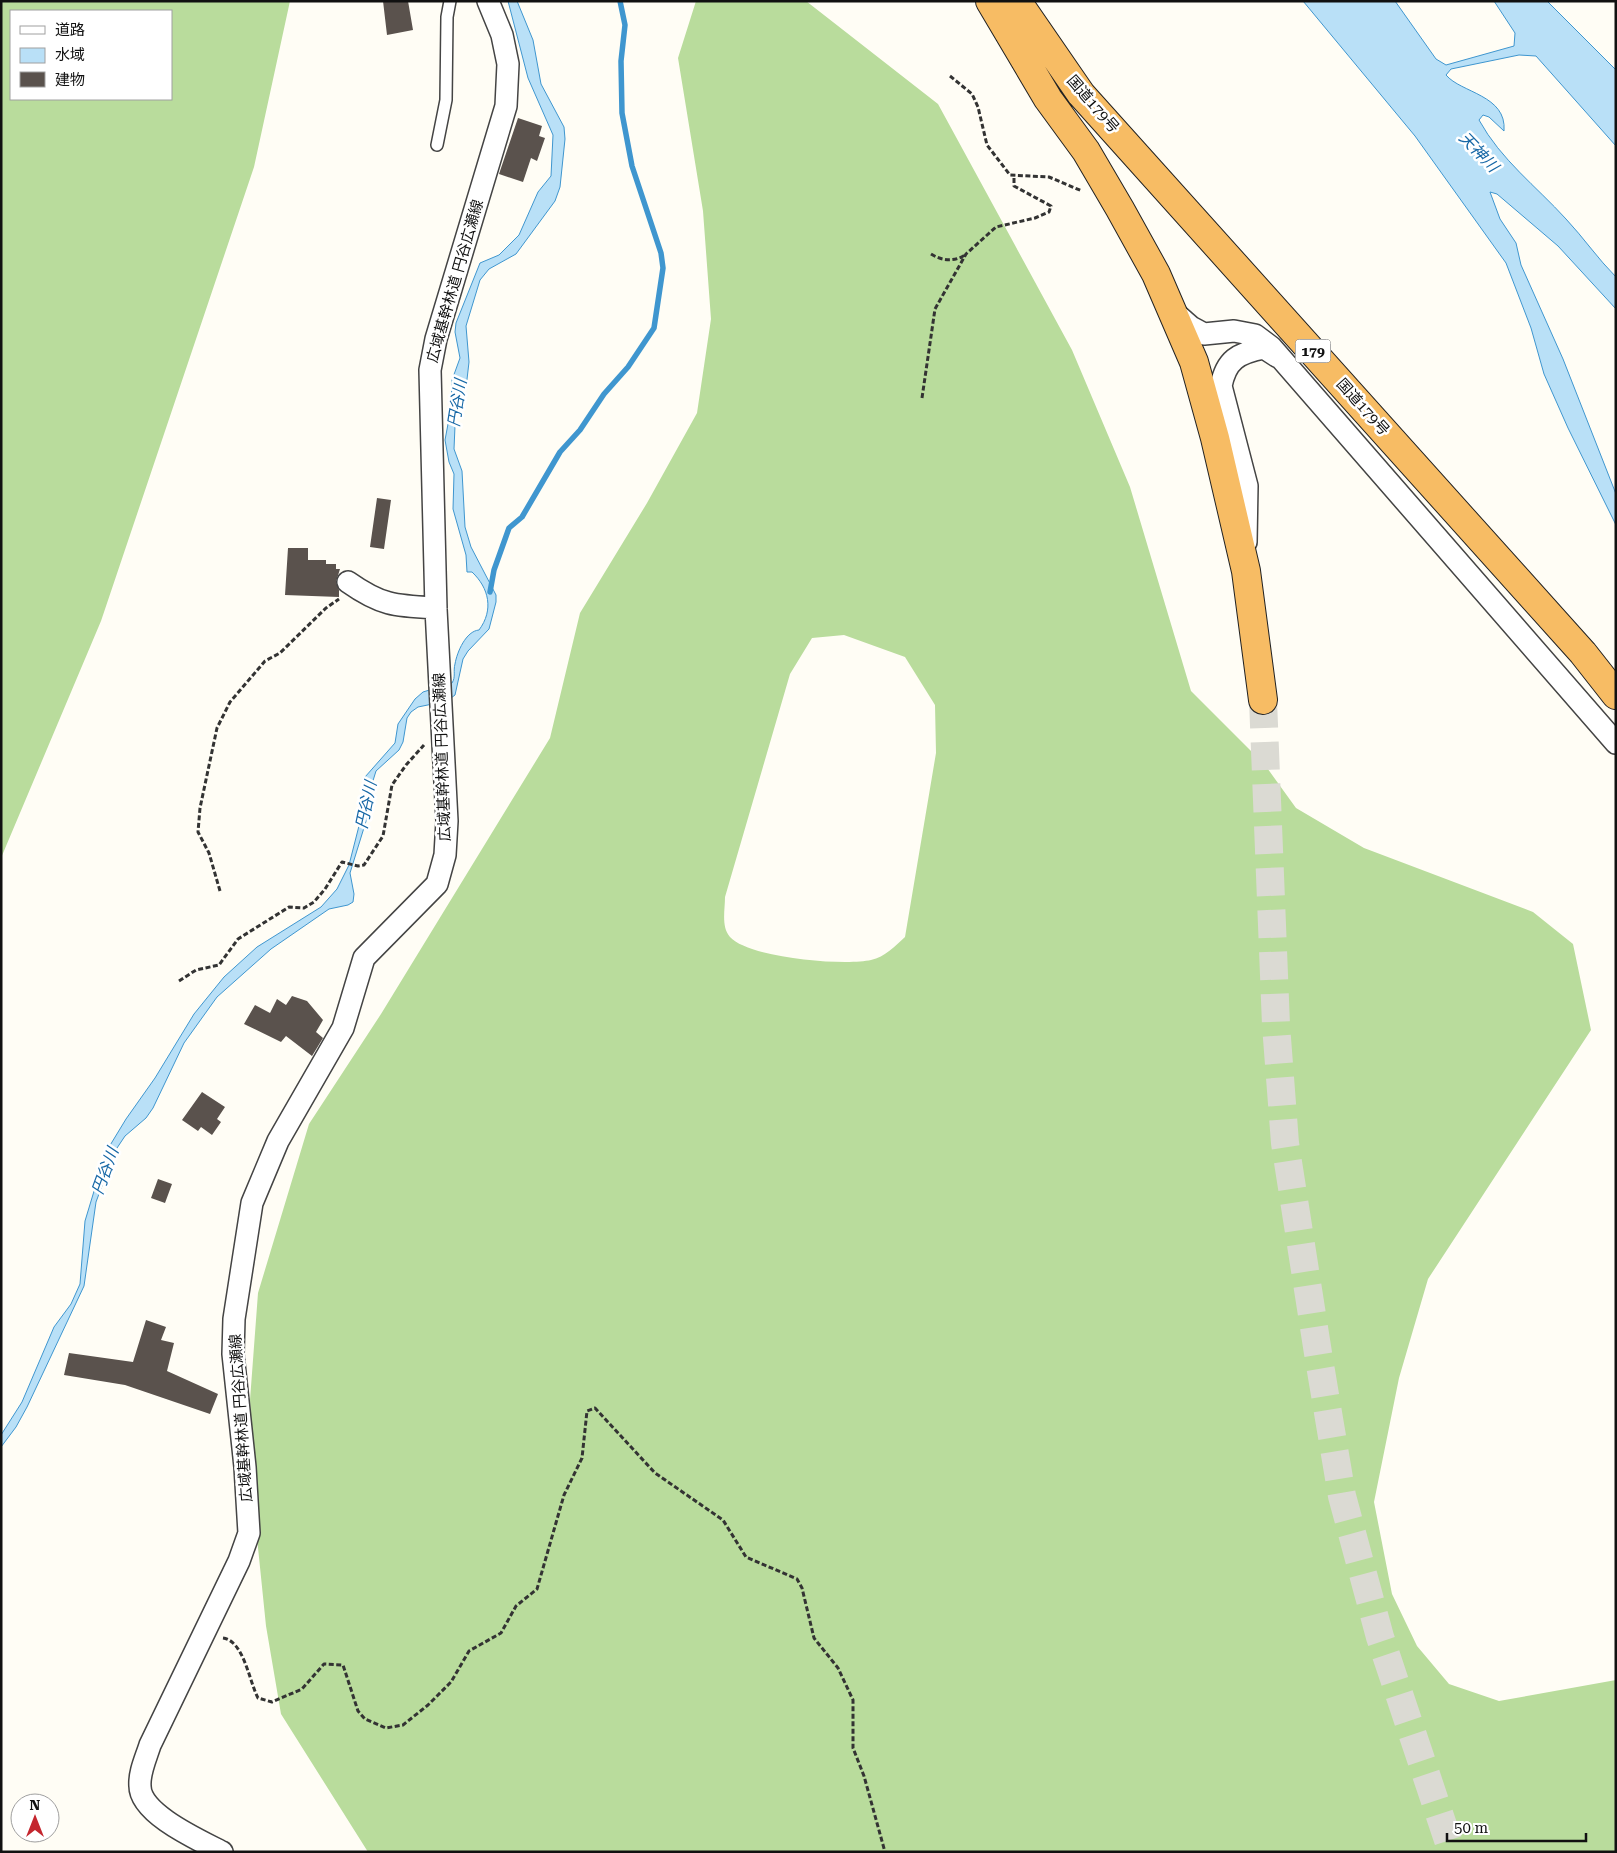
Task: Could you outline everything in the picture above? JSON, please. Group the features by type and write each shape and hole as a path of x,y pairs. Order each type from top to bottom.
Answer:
{"highway":[{"name":"国道179号","path":"990,1 1048,98 1091,160 1156,274 1174,312 1197,371 1215,438 1246,572 1263,700"},
{"name":"国道179号","path":"1017,1 1081,94 1556,624 1616,695"}],"street":[{"name":"広域基幹林道 円谷広瀬線","path":"212,1850 152,1810 139,1787 142,1769 150,1745 239,1561 249,1533 245,1468 233,1354 234,1319 252,1203 278,1140 343,1028 364,958 437,884 445,855 447,821 436,608 430,370 436,338 506,106 508,64 502,35 488,1"},
{"path":"1174,312 1191,327 1204,334 1234,330 1256,336 1271,346 1287,362 1616,743"},
{"path":"1246,572 1248,486 1221,386 1224,370 1237,357 1253,350 1264,348 1287,362"},
{"path":"353,585 382,602 397,606 436,608"}],"lane":[{"path":"437,144 446,100 447,18 450,1"}],"path":[{"path":"950,76 972,94 978,107 987,145 1010,175 1049,177 1084,192"},
{"path":"931,254 939,259 957,260 996,226 1035,218 1049,212 1051,206 1014,186 1014,175"},
{"path":"922,398 935,309 966,254"},
{"path":"220,891 209,853 198,832 200,808 217,728 230,702 265,661 280,653 326,608 353,585"},
{"path":"179,981 196,970 219,965 238,939 289,907 304,908 314,902 325,889 342,862 358,866 364,865 383,836 392,785 406,764 422,746 443,734"},
{"path":"202,1635 227,1638 240,1650 258,1698 272,1702 302,1689 324,1664 343,1665 358,1710 365,1718 386,1728 403,1725 428,1705 451,1682 469,1651 501,1633 516,1606 537,1589 564,1495 582,1458 587,1411 595,1408 655,1473 723,1520 746,1557 798,1579 802,1588 814,1638 838,1668 854,1700 853,1748 864,1776 885,1852"}],"green space":[{"path":"1,1 290,1 254,167 101,621 1,858"},
{"path":"696,1 806,1 938,104 1072,350 1130,487 1191,691 1265,765 1296,808 1364,848 1533,912 1573,944 1591,1030 1428,1279 1399,1378 1374,1502 1392,1594 1417,1646 1449,1684 1499,1701 1616,1680 1616,1852 368,1852 281,1714 266,1626 256,1528 250,1400 258,1293 309,1124 381,1014 550,738 580,613 647,503 697,413 711,319 703,211 678,58","holes":["844,635 905,657 935,705 936,753 905,937 890,951 881,956 858,962 798,959 756,950 740,944 730,937 725,928 725,897 790,674 812,638"]}],"water":[{"name":"円谷川","path":"508,1 517,1 533,40 541,84 564,127 565,139 560,187 555,201 516,254 489,269 480,280 466,326 469,362 466,388 456,403 454,449 462,471 465,527 471,547 496,595 489,629 463,659 455,695 447,701 418,707 411,712 407,718 403,742 399,750 376,771 367,800 367,818 350,873 354,894 353,902 329,909 271,949 217,997 184,1043 153,1108 146,1118 125,1136 115,1151 96,1202 84,1286 27,1407 16,1427 1,1447 1,1435 22,1402 54,1327 71,1304 80,1284 85,1221 109,1147 155,1078 194,1014 224,977 257,947 321,907 337,889 349,865 361,818 365,777 395,743 398,724 415,699 423,692 452,683 454,667 460,648 470,634 479,630 487,615 486,592 478,578 472,572 467,572 466,555 453,509 454,474 449,462 445,440 451,408 452,380 460,358 455,332 456,323 480,263 499,255 519,235 538,192 551,176 553,135 528,78"},
{"name":"天神川","path":"1303,1 1395,1 1436,59 1446,65 1514,46 1515,33 1494,1 1547,1 1616,70 1616,146 1536,56 1519,55 1451,69 1446,75 1453,81 1491,102 1498,110 1503,119 1504,131 1489,117 1483,115 1479,120 1488,134 1508,160 1566,219 1616,277 1616,309 1558,246 1497,194 1490,192 1500,219 1516,243 1521,265 1563,359 1616,494 1616,525 1568,428 1544,374 1531,328 1506,263 1415,136"}],"building":[{"path":"383,1 408,1 413,30 387,35"},
{"path":"518,118 542,126 539,136 545,138 537,161 531,158 523,182 499,174"},
{"path":"377,498 391,500 384,549 370,547"},
{"path":"288,548 308,548 308,560 326,560 326,564 336,564 336,569 340,569 336,582 339,597 285,595"},
{"path":"292,996 307,1001 323,1020 316,1032 323,1038 312,1056 286,1036 281,1042 244,1024 255,1005 270,1013 277,999 286,1005"},
{"path":"202,1092 225,1107 217,1119 221,1122 212,1135 201,1127 198,1131 182,1120"},
{"path":"158,1179 172,1184 165,1203 151,1198"},
{"path":"146,1320 166,1327 161,1340 174,1343 167,1371 218,1394 210,1414 125,1385 64,1375 69,1353 133,1362"}],"waterway":[{"path":"490,592 494,570 509,528 522,517 560,452 580,430 604,394 628,367 654,328 663,268 661,253 632,166 622,113 621,61 625,25 620,1"}],"tunnel":[{"path":"1263,700 1276,1025 1285,1143 1318,1353 1342,1496 1380,1637 1452,1852"}]}
